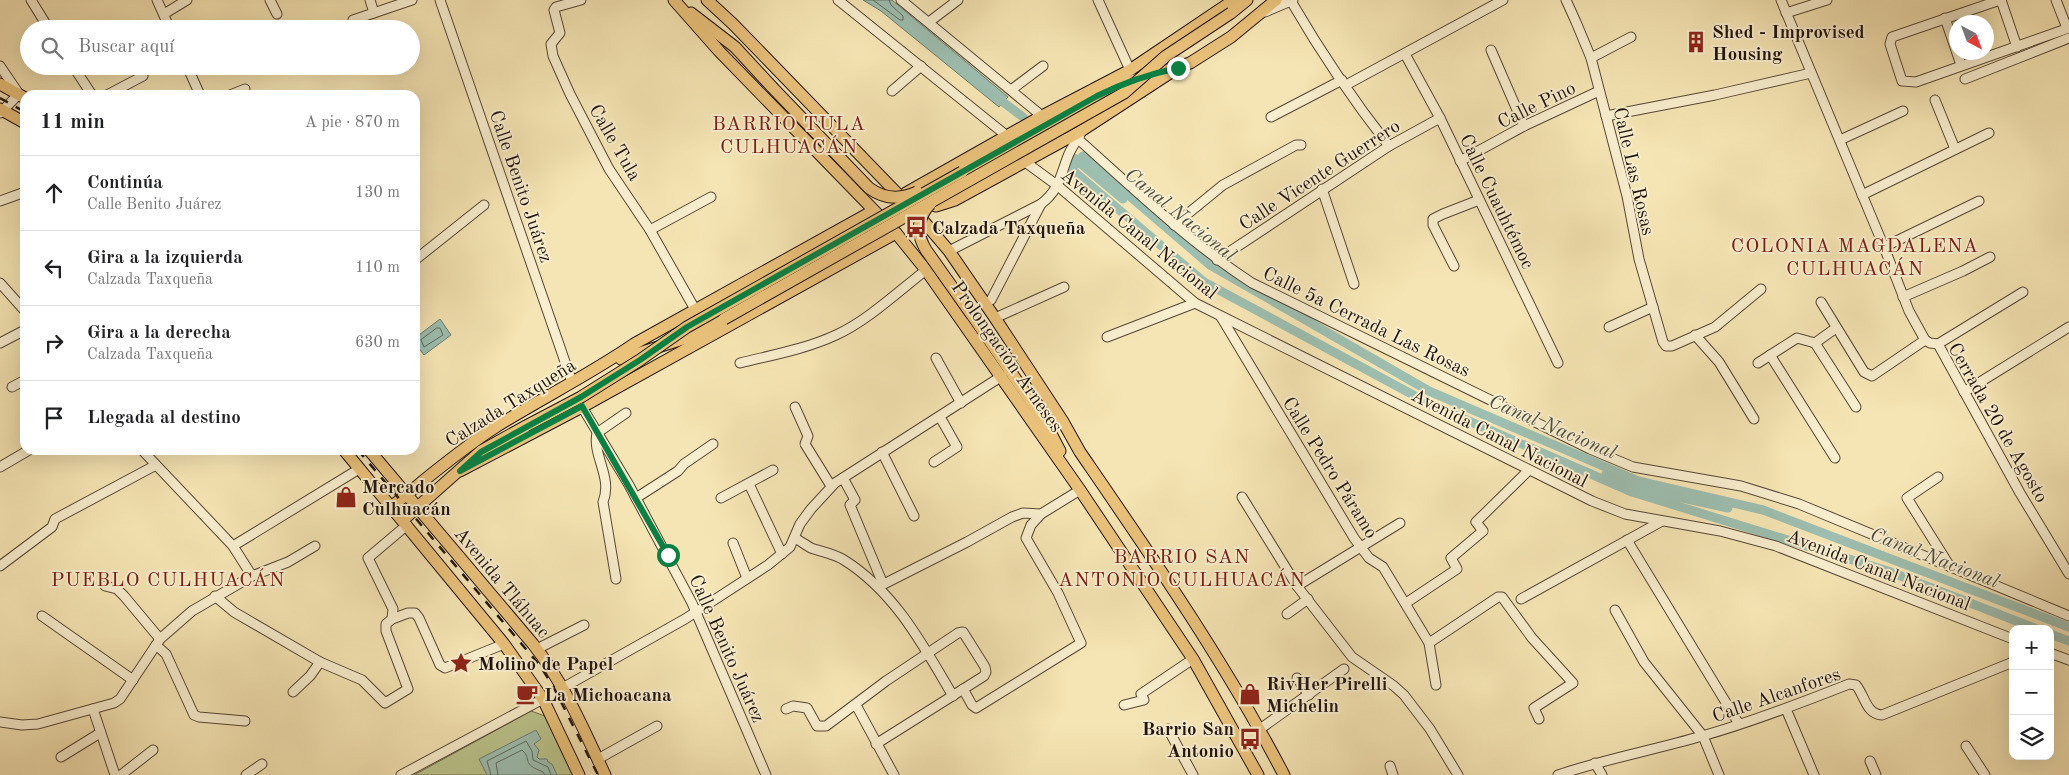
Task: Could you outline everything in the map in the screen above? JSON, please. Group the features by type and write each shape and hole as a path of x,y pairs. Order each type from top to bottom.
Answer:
{"main road":[{"name":"Prolongación Arneses","path":"707,0 733,24 900,196 949,251 995,318 1217,659 1260,729 1284,775"},
{"path":"900,196 1042,116 1130,70 1234,0"},
{"name":"Calzada Taxqueña","path":"392,507 468,445 572,382 637,352 692,336 724,320 935,199 1069,126 1124,93 1166,56 1231,13 1247,0"},
{"name":"Calzada Taxqueña","path":"920,217 918,208 922,204 936,206 955,200 1024,161 1080,135 1178,68 1211,51 1276,0"},
{"name":"Prolongación Arneses","path":"675,1 719,52 896,234 926,270 1070,475 1193,659 1258,775"},
{"path":"675,1 735,47 869,188 879,194 892,197 907,196 962,172"},
{"name":"Calzada Taxqueña","path":"405,523 418,508 481,452 606,381 687,327 1097,96 1122,84 1157,72 1178,68"},
{"path":"0,84 20,95"},
{"path":"1,111 20,120"},
{"path":"942,173 939,184 940,190 944,195 955,200"},
{"path":"935,199 926,208 920,220 920,239 1045,422 1070,475"},
{"name":"Calzada Taxqueña","path":"601,367 634,344 873,211"},
{"path":"840,229 852,228 861,235 863,243 858,255"},
{"name":"Calzada Taxqueña","path":"460,471 896,234"},
{"name":"Avenida Tláhuac","path":"348,455 504,644 543,699 578,775"},
{"name":"Avenida Tláhuac","path":"373,455 537,649 562,687 605,775"}],"street":[{"path":"31,0 43,20"},
{"path":"157,0 166,20"},
{"path":"164,14 187,0"},
{"path":"270,0 277,14"},
{"path":"370,0 374,13"},
{"path":"352,20 412,0"},
{"name":"Calle Benito Juárez","path":"440,0 572,382"},
{"name":"Calle Tula","path":"582,0 556,7 554,10 560,33 551,44 553,56 570,94 609,169 650,230 696,311"},
{"path":"838,0 1007,136"},
{"path":"901,0 1042,116"},
{"path":"929,22 958,0"},
{"path":"1098,0 1130,70"},
{"path":"1260,14 1292,0 1310,34 1362,111 1389,146"},
{"path":"1271,117 1404,54 1502,0"},
{"name":"Calle Las Rosas","path":"1566,0 1590,58 1627,196 1639,259 1663,342 1666,346 1672,346 1695,335"},
{"name":"Cerrada 20 de Agosto","path":"1781,0 1903,297 1925,340 1938,344 2020,493 2068,572"},
{"path":"1786,13 1827,0"},
{"path":"2016,47 2001,0 1892,37 1890,44 1902,81 1916,82 2016,47 2068,28 2056,0"},
{"path":"1945,18 1961,66"},
{"path":"1590,58 1630,36"},
{"path":"1965,80 2069,38"},
{"path":"1491,50 1524,126"},
{"name":"Calle Cuauhtémoc","path":"1404,54 1440,118 1558,363"},
{"path":"0,66 20,93"},
{"path":"892,91 921,66"},
{"path":"1011,90 1043,66"},
{"path":"1606,116 1715,95 1811,73"},
{"path":"79,75 89,90"},
{"path":"191,75 198,90"},
{"path":"116,90 143,76"},
{"name":"Calle Pino","path":"1460,161 1524,126 1599,91"},
{"path":"1,111 20,97"},
{"path":"1935,100 1955,149"},
{"path":"1840,140 1903,111"},
{"name":"Calle Vicente Guerrero","path":"1217,260 1389,146 1440,118"},
{"path":"1862,195 1989,132"},
{"path":"949,251 1041,204 1052,195 1058,186 1069,153 1080,135"},
{"name":"Calle 5a Cerrada Las Rosas","path":"1080,135 1174,225 1217,260 1272,293 1590,448 1633,467 1741,486 1788,500 2069,616"},
{"path":"1174,225 1223,185 1296,145 1301,145"},
{"name":"Avenida Canal Nacional","path":"1024,161 1058,186 1195,303 1592,501 1625,514 1720,531 1776,546 2009,637"},
{"path":"1322,189 1354,284"},
{"path":"0,201 20,194"},
{"path":"650,230 711,197"},
{"path":"1454,266 1433,225 1434,219 1479,200"},
{"path":"1884,247 1979,201"},
{"path":"991,300 1041,204"},
{"path":"420,256 484,205"},
{"path":"1903,297 1990,257"},
{"path":"740,363 812,344 837,335 860,321 926,270"},
{"path":"0,283 20,305"},
{"path":"995,318 1064,287"},
{"path":"1754,419 1719,362 1695,335 1715,327 1761,289"},
{"path":"1938,344 2022,292"},
{"path":"1821,302 1864,372 1872,376 1925,340"},
{"path":"1107,337 1195,303"},
{"path":"1608,327 1652,307"},
{"name":"Calle Pedro Páramo","path":"1220,317 1360,546 1369,558 1383,567 1406,603 1429,643 1436,684"},
{"path":"1964,392 2069,327"},
{"path":"1815,343 1836,328"},
{"path":"0,342 20,332"},
{"path":"1758,363 1797,338 1815,343 1856,407"},
{"path":"1770,354 1835,458"},
{"path":"936,358 961,403"},
{"path":"401,775 543,699 696,612 782,554 795,538 800,524 831,486 1002,376"},
{"path":"12,386 20,382"},
{"name":"Calle Benito Juárez","path":"582,406 668,555 696,612 766,775"},
{"path":"795,407 808,436 805,444 831,486"},
{"path":"616,579 603,502 607,492 603,468 595,442 597,433 626,413"},
{"path":"934,462 957,447 940,417"},
{"path":"636,498 678,471 684,464 713,444"},
{"path":"882,452 914,516"},
{"path":"0,467 20,455"},
{"path":"147,455 233,546 252,576"},
{"path":"0,566 52,527 55,519 156,465"},
{"path":"233,546 359,469"},
{"path":"721,498 773,470"},
{"path":"1406,603 1457,569 1451,558 1483,531 1476,522 1529,470"},
{"path":"1938,477 1907,498 1949,566"},
{"path":"843,478 855,500 850,505 880,586"},
{"path":"749,484 782,554"},
{"path":"963,689 972,705 976,708 1081,643 1058,593 1026,538 1031,525 1041,514 1080,490"},
{"path":"1242,498 1297,586 1352,657 1404,695 1430,729 1458,775"},
{"path":"880,586 1012,517 1023,513 1041,514"},
{"path":"1521,599 1662,521"},
{"path":"392,619 393,609 368,558 405,523"},
{"path":"1297,586 1400,523"},
{"path":"795,538 812,548 825,551 844,560 880,586 906,618 953,696"},
{"path":"1628,540 1740,724"},
{"path":"734,543 747,578"},
{"path":"0,722 22,725 38,724 114,703 120,699 158,642 192,611 252,576 288,562 315,546"},
{"path":"105,586 116,589 124,596 158,642 166,654 194,715 245,721"},
{"path":"215,596 238,615 320,662 362,680 385,703 408,689 386,631 386,624 392,619 408,613 415,613 440,665 445,668 504,644"},
{"path":"1429,643 1498,597 1502,597 1532,638 1573,683 1534,708 1539,719"},
{"path":"1287,614 1308,599"},
{"path":"1615,610 1644,662 1703,736 1719,775"},
{"path":"42,616 133,680"},
{"path":"537,649 584,624"},
{"path":"786,709 793,706 807,708 817,726 826,726 886,681 958,633 963,632 986,672 984,676 876,744"},
{"path":"2054,654 2069,660"},
{"path":"1124,705 1144,700 1141,694 1193,659"},
{"path":"293,692 310,676 320,662"},
{"name":"Calle Alcanfores","path":"1558,775 1595,763 1703,736 1786,709 1849,684 1856,685 1860,689 1870,710 1875,714 1882,715 2009,664"},
{"path":"1260,729 1344,668"},
{"path":"1297,678 1309,695"},
{"path":"856,705 894,775"},
{"path":"93,708 115,775"},
{"path":"1786,709 1814,775"},
{"path":"598,759 657,726"},
{"path":"1168,729 1193,775"},
{"path":"61,757 100,733"},
{"path":"1966,746 1985,775"},
{"path":"121,775 153,750"},
{"path":"1870,761 1876,775"},
{"path":"1595,763 1602,775"},
{"path":"246,775 262,764"}],"green space":[{"path":"531,711 545,716 573,775 414,775"}],"water":[{"path":"863,0 892,0 1008,97 999,107 881,11"},
{"path":"440,319 451,335 424,355 420,350 420,334"},
{"path":"536,730 541,739 534,744 539,750 537,757 539,759 547,759 552,764 557,775 487,775 479,759"}],"waterway":[{"name":"Canal Nacional","path":"995,96 1023,117"},
{"name":"Canal Nacional","path":"2027,625 1888,571 1632,492 1430,404 1204,282 1071,169 1083,156 1210,265 1429,391 1638,481 1763,510 2069,627"},
{"name":"Canal Nacional","path":"1074,158 1123,199"},
{"name":"Canal Nacional","path":"1606,474 1641,489 1728,508"},
{"name":"Canal Nacional","path":"2054,635 2069,641"}],"railway":[{"path":"0,98 20,109"},
{"path":"362,455 541,667 554,688 598,775"}],"place":[{"name":"Shed - Improvised Housing","path":"1696,42"},
{"name":"Calzada Taxqueña","path":"916,227"},
{"name":"Mercado Culhuacán","path":"346,497"},
{"name":"Molino de Papel","path":"461,663"},
{"name":"La Michoacana","path":"527,694"},
{"name":"RivHer Pirelli Michelin","path":"1250,694"},
{"name":"Barrio San Antonio","path":"1250,739"}],"district":[{"name":"BARRIO TULA CULHUACÁN","path":"789,134"},
{"name":"COLONIA MAGDALENA CULHUACÁN","path":"1855,256"},
{"name":"BARRIO SAN ANTONIO CULHUACÁN","path":"1182,568"},
{"name":"PUEBLO CULHUACÁN","path":"168,579"}],"route":[{"path":"668,555 582,406 460,471 481,452 581,397 640,360 687,327 1097,96 1122,84 1157,72 1178,68"}]}
